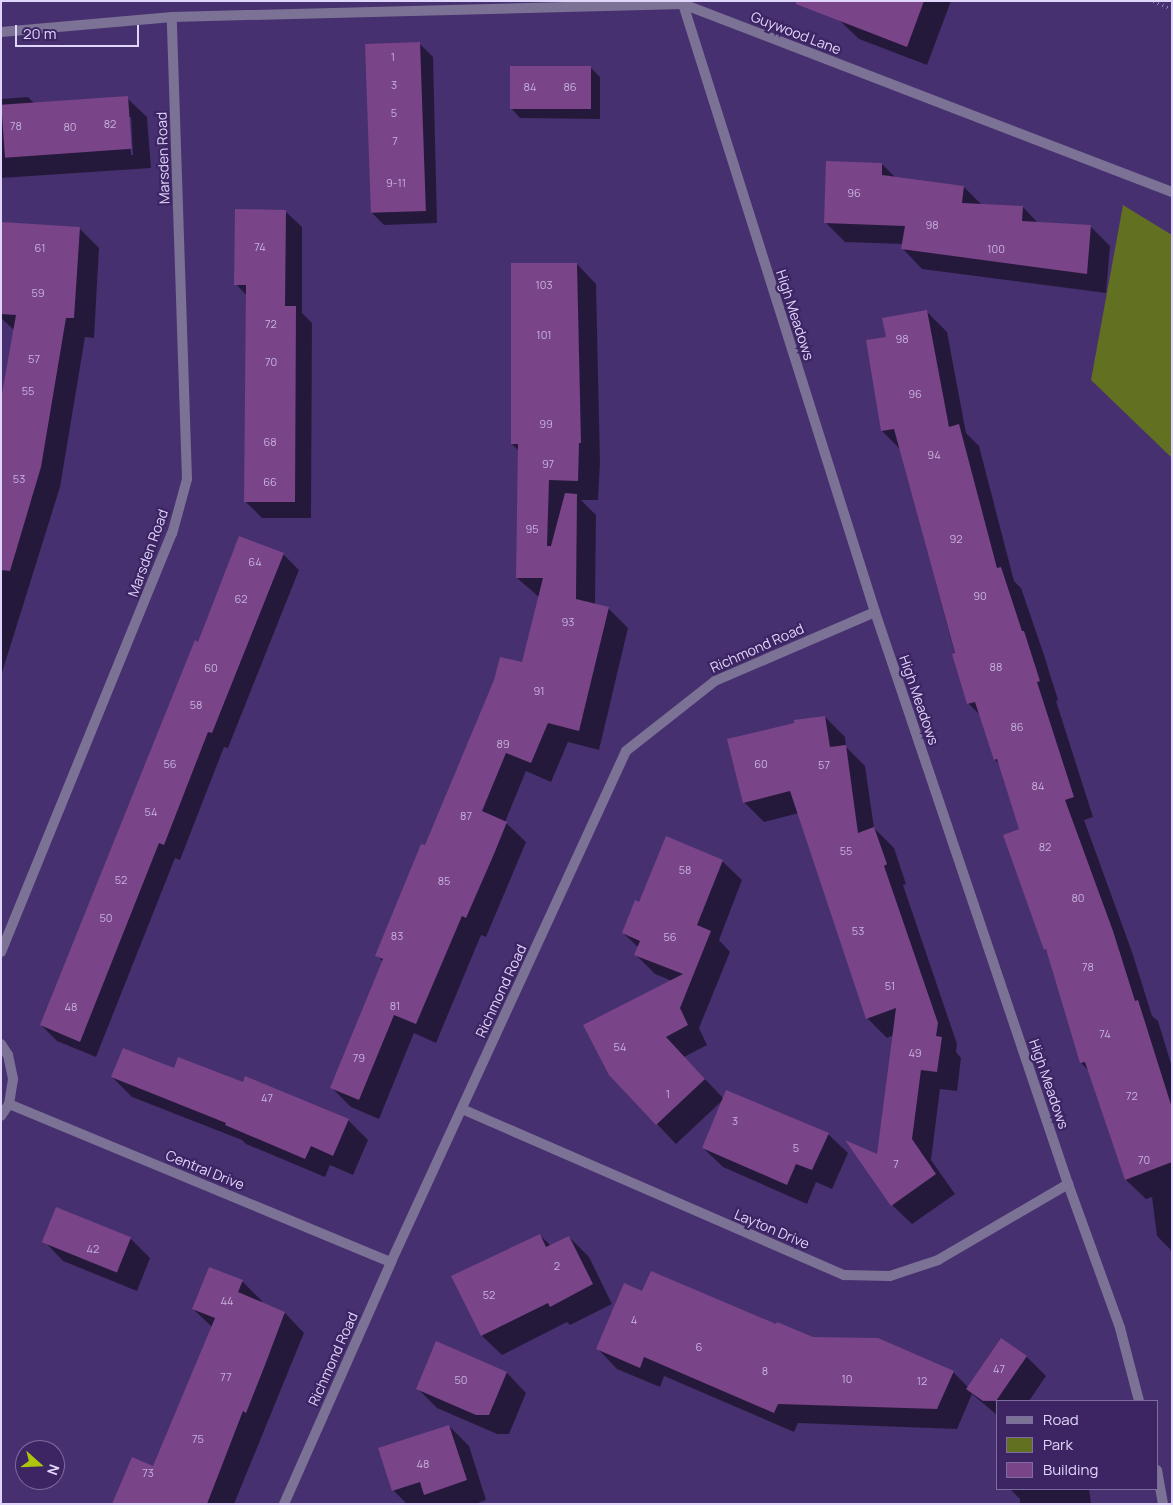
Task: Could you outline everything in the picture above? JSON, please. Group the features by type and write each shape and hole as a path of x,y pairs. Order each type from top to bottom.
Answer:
{"street":[{"name":"Guywood Lane","path":"1,32 172,17 683,4 1172,192"},
{"name":"High Meadows","path":"683,4 875,612 1068,1184 1120,1328 1139,1400"},
{"name":"Marsden Road","path":"1,952 172,534 186,479 172,17"},
{"name":"Richmond Road","path":"284,1504 391,1262 626,751 715,681 875,612"},
{"path":"1,1044 8,1054 14,1079 9,1104 1,1116"},
{"name":"Central Drive","path":"9,1104 391,1262"},
{"name":"Layton Drive","path":"462,1109 844,1275 890,1276 938,1260 1068,1184"},
{"path":"1158,1476 1163,1504"}],"path":[{"path":"1153,1 1172,8"}],"green space":[{"path":"1123,205 1172,235 1172,458 1091,380"}],"building":[{"path":"796,1 924,1 907,47 796,4"},
{"path":"420,42 426,211 371,213 365,44"},
{"path":"510,66 591,66 591,109 510,109"},
{"path":"128,96 132,149 5,158 1,105"},
{"path":"826,161 882,163 882,175 964,186 962,203 1023,206 1022,221 1091,225 1087,274 901,249 905,226 824,223"},
{"path":"235,209 286,210 285,306 296,306 295,502 244,502 246,285 234,285"},
{"path":"1,222 80,227 74,318 66,318 41,467 10,571 1,570 1,399 16,315 1,314"},
{"path":"511,263 577,263 581,443 579,443 578,481 549,480 547,546 551,546 565,493 577,494 576,599 609,607 579,731 548,723 531,763 506,753 482,811 507,822 494,854 466,918 462,916 416,1024 394,1015 359,1100 330,1088 383,959 375,956 421,844 425,845 494,680 500,657 522,662 543,578 516,578 518,444 511,444"},
{"path":"927,310 949,427 959,424 997,568 1001,567 1022,631 1024,631 1040,681 1037,682 1074,797 1065,800 1113,931 1135,1001 1138,1000 1172,1108 1172,1162 1125,1180 1085,1062 1080,1063 1046,949 1044,950 1003,835 1019,829 997,759 994,760 975,702 967,704 952,654 955,653 894,429 881,431 866,340 886,337 882,318"},
{"path":"239,536 284,553 212,733 208,732 164,845 159,843 80,1042 40,1025 195,640 198,642"},
{"path":"825,716 830,747 846,745 858,833 874,827 887,864 884,866 938,1023 936,1036 942,1037 937,1072 921,1070 912,1139 936,1174 891,1206 845,1140 877,1154 896,1008 866,1019 790,791 743,803 727,739 794,723 794,720"},
{"path":"666,836 723,860 697,925 711,931 680,1008 688,1025 666,1037 705,1079 656,1125 609,1075 583,1025 683,974 634,955 640,941 622,933 635,900 639,902"},
{"path":"123,1048 174,1068 178,1057 243,1082 245,1076 349,1119 333,1156 311,1146 305,1159 225,1125 226,1123 111,1077"},
{"path":"726,1090 829,1133 812,1170 796,1164 787,1185 702,1148"},
{"path":"56,1207 131,1237 117,1273 42,1242"},
{"path":"540,1234 546,1247 569,1236 593,1284 550,1307 548,1303 481,1336 451,1276"},
{"path":"209,1267 243,1280 238,1292 285,1312 246,1413 243,1411 207,1504 112,1504 132,1457 153,1466 215,1318 192,1309"},
{"path":"651,1271 776,1324 777,1322 813,1337 878,1338 954,1371 937,1409 778,1404 774,1413 644,1357 640,1368 596,1349 624,1283 642,1291"},
{"path":"1001,1338 1027,1356 996,1401 983,1401 966,1389"},
{"path":"436,1341 507,1372 489,1415 476,1415 416,1389"},
{"path":"449,1425 467,1480 424,1495 420,1482 392,1491 378,1448"}]}
